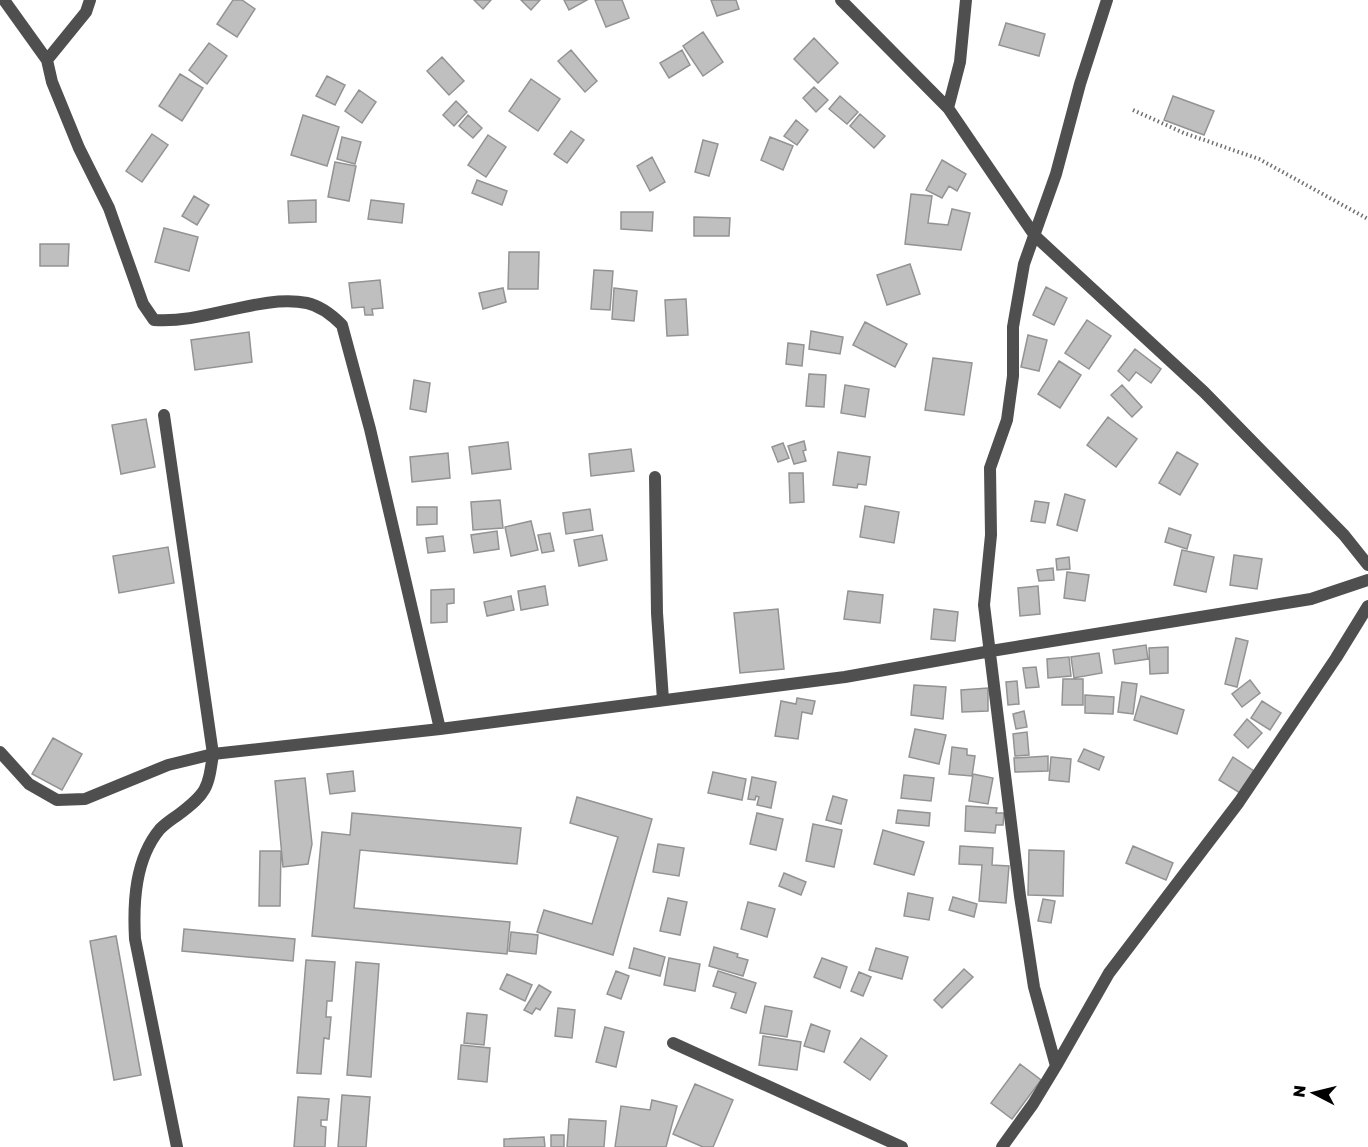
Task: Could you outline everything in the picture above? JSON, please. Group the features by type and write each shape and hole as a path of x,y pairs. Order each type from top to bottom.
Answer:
{"street":[{"path":"47,60 86,12 90,0"},
{"path":"841,0 948,108 1035,236 1204,393 1344,536 1368,565"},
{"path":"948,108 960,62 966,0"},
{"path":"1056,1066 1034,987 1020,896 984,605 991,535 990,468 1007,420 1013,376 1013,327 1024,264 1056,174 1080,84 1107,0"},
{"path":"4,2 47,60 52,82 79,148 110,208 143,304 154,320 174,322 282,302 307,303 329,312 342,325 370,429 440,729"},
{"path":"164,415 213,754 209,780 199,799 161,827 145,849 134,909 135,939 177,1147"},
{"path":"655,477 657,613 663,700"},
{"path":"0,752 29,783 57,800 85,799 168,765 213,754 440,729 845,677 1311,599 1368,580"},
{"path":"1002,1147 1033,1104 1109,973 1239,802 1336,658 1368,606"},
{"path":"673,1043 902,1147"}],"path":[{"path":"1133,110 1184,133 1259,159 1368,219"}],"building":[{"path":"233,0 242,0 255,9 237,37 217,24"},
{"path":"474,0 491,0 483,9"},
{"path":"521,0 540,0 531,10"},
{"path":"564,0 587,0 569,10"},
{"path":"595,0 622,0 629,18 606,27"},
{"path":"711,0 736,0 739,9 717,16"},
{"path":"1006,23 1045,34 1039,56 999,45"},
{"path":"703,32 723,62 703,76 683,46"},
{"path":"814,38 838,63 818,83 794,59"},
{"path":"209,43 227,56 207,84 189,70"},
{"path":"571,50 597,81 585,92 558,61"},
{"path":"682,50 690,65 669,78 660,63"},
{"path":"442,57 464,81 449,95 427,71"},
{"path":"180,74 203,88 182,121 159,106"},
{"path":"327,76 345,85 335,105 316,96"},
{"path":"531,79 560,99 538,131 509,111"},
{"path":"814,87 828,100 816,112 803,98"},
{"path":"359,90 376,102 362,123 345,111"},
{"path":"840,96 858,112 847,124 829,109"},
{"path":"1173,96 1214,111 1204,135 1164,120"},
{"path":"456,101 467,112 454,126 443,115"},
{"path":"860,114 885,136 874,148 850,126"},
{"path":"303,115 339,127 327,166 291,155"},
{"path":"468,115 482,128 473,138 459,126"},
{"path":"796,120 808,130 797,145 784,136"},
{"path":"571,131 584,140 567,163 554,154"},
{"path":"152,134 168,145 142,182 126,171"},
{"path":"488,135 506,147 486,177 468,165"},
{"path":"342,137 361,142 355,164 337,159"},
{"path":"770,137 793,146 783,170 761,160"},
{"path":"703,140 718,144 709,176 695,172"},
{"path":"652,157 665,182 650,191 637,166"},
{"path":"942,160 966,174 957,191 949,186 942,198 926,190"},
{"path":"335,162 356,166 349,201 328,197"},
{"path":"477,180 507,191 502,205 472,193"},
{"path":"911,194 932,196 928,223 948,225 952,209 970,213 961,250 905,244"},
{"path":"194,196 209,205 197,225 182,216"},
{"path":"316,200 316,222 289,223 288,201"},
{"path":"371,200 404,204 402,223 368,219"},
{"path":"621,212 653,212 652,231 621,229"},
{"path":"694,217 730,218 729,236 694,236"},
{"path":"164,228 198,237 189,271 155,262"},
{"path":"40,244 69,244 68,266 40,266"},
{"path":"509,252 539,252 538,289 508,289"},
{"path":"910,264 920,294 887,305 877,275"},
{"path":"594,270 613,271 610,310 591,309"},
{"path":"380,280 383,308 372,309 373,315 365,315 364,307 352,308 349,283"},
{"path":"1046,287 1067,298 1054,325 1033,315"},
{"path":"503,288 506,302 483,309 479,293"},
{"path":"614,288 637,291 634,321 612,319"},
{"path":"686,299 688,335 667,336 665,300"},
{"path":"1087,320 1111,336 1089,369 1065,353"},
{"path":"865,322 907,344 895,367 853,345"},
{"path":"811,331 843,337 840,354 809,349"},
{"path":"249,332 252,362 195,370 191,340"},
{"path":"1028,335 1047,340 1039,371 1021,367"},
{"path":"788,343 804,345 802,366 786,364"},
{"path":"1135,349 1161,369 1151,383 1136,372 1129,381 1118,371"},
{"path":"933,358 972,363 964,415 925,410"},
{"path":"1059,361 1081,375 1060,408 1038,394"},
{"path":"809,374 826,375 824,407 806,406"},
{"path":"414,380 430,383 426,412 410,409"},
{"path":"845,385 869,389 865,417 841,413"},
{"path":"1122,385 1142,407 1132,417 1111,395"},
{"path":"1108,417 1137,439 1116,467 1087,445"},
{"path":"146,419 155,467 121,474 112,425"},
{"path":"804,441 806,450 803,451 806,461 794,464 788,446"},
{"path":"508,442 511,469 472,474 469,447"},
{"path":"783,443 789,458 778,462 772,447"},
{"path":"631,449 634,471 591,476 589,454"},
{"path":"838,452 870,457 866,485 858,484 857,488 833,485"},
{"path":"1177,452 1198,464 1180,495 1159,483"},
{"path":"448,453 450,478 412,482 410,457"},
{"path":"789,473 803,473 804,502 790,503"},
{"path":"1065,494 1085,500 1077,531 1057,525"},
{"path":"500,500 503,528 473,530 471,502"},
{"path":"1035,501 1049,503 1045,523 1031,521"},
{"path":"865,506 899,512 894,543 860,537"},
{"path":"417,507 437,507 437,524 417,525"},
{"path":"590,509 593,530 566,534 563,513"},
{"path":"531,521 538,550 511,556 505,527"},
{"path":"1169,528 1191,535 1187,549 1165,542"},
{"path":"497,531 499,549 474,553 471,535"},
{"path":"550,533 554,551 542,553 538,535"},
{"path":"602,535 607,560 579,566 574,540"},
{"path":"443,536 445,551 428,553 426,538"},
{"path":"168,547 174,583 119,593 113,556"},
{"path":"1182,550 1214,557 1206,592 1174,585"},
{"path":"1234,555 1262,559 1257,589 1230,585"},
{"path":"1069,557 1070,569 1057,570 1056,559"},
{"path":"1053,568 1054,580 1039,581 1037,570"},
{"path":"1067,572 1089,575 1085,601 1064,598"},
{"path":"545,586 548,605 521,610 518,591"},
{"path":"1038,586 1040,614 1020,616 1018,588"},
{"path":"454,589 454,603 447,604 447,622 431,623 431,590"},
{"path":"848,591 883,595 880,623 844,619"},
{"path":"511,596 514,610 487,616 484,602"},
{"path":"778,609 784,669 740,673 734,613"},
{"path":"934,609 958,612 955,641 931,639"},
{"path":"1236,638 1248,641 1237,687 1225,684"},
{"path":"1146,645 1148,659 1115,664 1113,650"},
{"path":"1168,647 1168,673 1150,674 1149,648"},
{"path":"1099,653 1102,673 1074,678 1071,657"},
{"path":"1069,657 1071,676 1048,678 1047,659"},
{"path":"1036,667 1039,687 1026,688 1023,668"},
{"path":"1063,679 1083,679 1083,705 1062,705"},
{"path":"1250,680 1260,693 1242,707 1232,694"},
{"path":"1017,681 1019,704 1008,705 1006,682"},
{"path":"1122,682 1137,684 1133,714 1118,712"},
{"path":"914,685 946,687 943,719 911,715"},
{"path":"988,688 988,711 962,712 961,690"},
{"path":"1085,695 1114,697 1113,714 1085,713"},
{"path":"1141,696 1184,710 1177,734 1134,720"},
{"path":"797,698 815,701 812,714 802,712 798,739 775,736 781,701 796,704"},
{"path":"1262,701 1281,713 1270,730 1251,718"},
{"path":"1024,711 1027,727 1016,729 1013,714"},
{"path":"1247,719 1262,733 1248,748 1234,735"},
{"path":"915,729 946,735 939,764 909,757"},
{"path":"1027,732 1029,755 1015,756 1013,734"},
{"path":"53,738 82,754 62,790 32,774"},
{"path":"952,747 967,749 967,755 975,756 972,776 949,774"},
{"path":"1084,749 1104,757 1099,770 1078,761"},
{"path":"1048,756 1048,771 1015,772 1014,758"},
{"path":"1051,757 1071,759 1069,782 1049,780"},
{"path":"1233,757 1254,771 1240,793 1219,780"},
{"path":"353,771 355,791 330,794 327,774"},
{"path":"713,772 746,779 742,800 708,793"},
{"path":"973,774 993,778 988,804 969,801"},
{"path":"904,775 934,778 931,801 901,798"},
{"path":"752,777 776,782 771,808 757,805 759,797 756,796 755,800 748,799"},
{"path":"305,778 312,844 308,864 283,867 275,781"},
{"path":"833,796 847,800 841,824 826,820"},
{"path":"577,797 652,819 613,955 537,932 544,910 592,924 618,837 570,823"},
{"path":"966,806 997,808 996,813 1004,813 1003,825 996,825 995,833 965,831"},
{"path":"898,810 930,813 929,826 896,823"},
{"path":"352,813 521,828 517,864 360,850 354,908 510,922 507,954 312,936 322,832 350,835"},
{"path":"757,813 783,819 776,850 750,844"},
{"path":"813,824 842,830 834,867 806,861"},
{"path":"883,830 924,842 914,875 874,864"},
{"path":"658,844 684,848 679,876 653,872"},
{"path":"960,846 993,848 992,865 1009,866 1006,903 979,901 982,865 959,864"},
{"path":"1133,846 1173,863 1166,880 1126,863"},
{"path":"1029,850 1064,851 1063,896 1028,895"},
{"path":"260,851 281,851 280,906 259,906"},
{"path":"784,873 806,882 801,895 779,886"},
{"path":"908,893 933,898 929,920 904,916"},
{"path":"953,897 977,904 974,917 949,910"},
{"path":"668,898 687,902 680,935 660,931"},
{"path":"1043,899 1055,901 1051,923 1038,921"},
{"path":"748,902 775,909 767,937 741,929"},
{"path":"184,929 295,939 293,961 182,951"},
{"path":"511,932 538,935 536,954 509,951"},
{"path":"116,936 141,1075 114,1080 90,941"},
{"path":"714,947 738,954 737,957 748,960 743,976 709,966"},
{"path":"634,948 665,957 660,976 629,968"},
{"path":"876,948 908,957 902,979 869,970"},
{"path":"669,958 700,964 695,991 664,985"},
{"path":"822,958 847,967 840,988 814,977"},
{"path":"306,960 335,962 332,1001 327,1001 326,1017 331,1017 329,1039 324,1038 321,1074 297,1073"},
{"path":"356,962 379,964 371,1077 347,1075"},
{"path":"964,969 973,977 942,1008 934,1000"},
{"path":"616,971 629,976 621,999 607,994"},
{"path":"718,971 756,983 746,1013 731,1008 736,993 713,986"},
{"path":"859,972 871,977 863,996 851,991"},
{"path":"507,974 532,985 525,1001 500,989"},
{"path":"539,985 551,992 540,1010 536,1008 532,1014 524,1010"},
{"path":"765,1006 792,1011 787,1037 760,1033"},
{"path":"558,1008 575,1010 572,1038 555,1036"},
{"path":"467,1013 487,1015 484,1045 464,1043"},
{"path":"811,1024 830,1031 824,1052 804,1046"},
{"path":"605,1027 624,1032 616,1067 596,1062"},
{"path":"763,1036 801,1042 797,1070 759,1065"},
{"path":"861,1038 887,1056 870,1080 844,1062"},
{"path":"461,1045 490,1048 487,1082 458,1079"},
{"path":"1020,1064 1041,1080 1012,1119 991,1103"},
{"path":"695,1084 733,1100 713,1147 703,1147 673,1134"},
{"path":"342,1095 370,1097 366,1147 338,1147"},
{"path":"298,1097 329,1099 327,1120 321,1120 321,1126 326,1127 325,1147 294,1147"},
{"path":"652,1100 677,1106 666,1147 615,1147 621,1106 650,1110"},
{"path":"569,1119 606,1121 604,1147 567,1147"},
{"path":"551,1135 564,1135 564,1147 551,1147"},
{"path":"544,1137 545,1147 504,1147 504,1139"}]}
